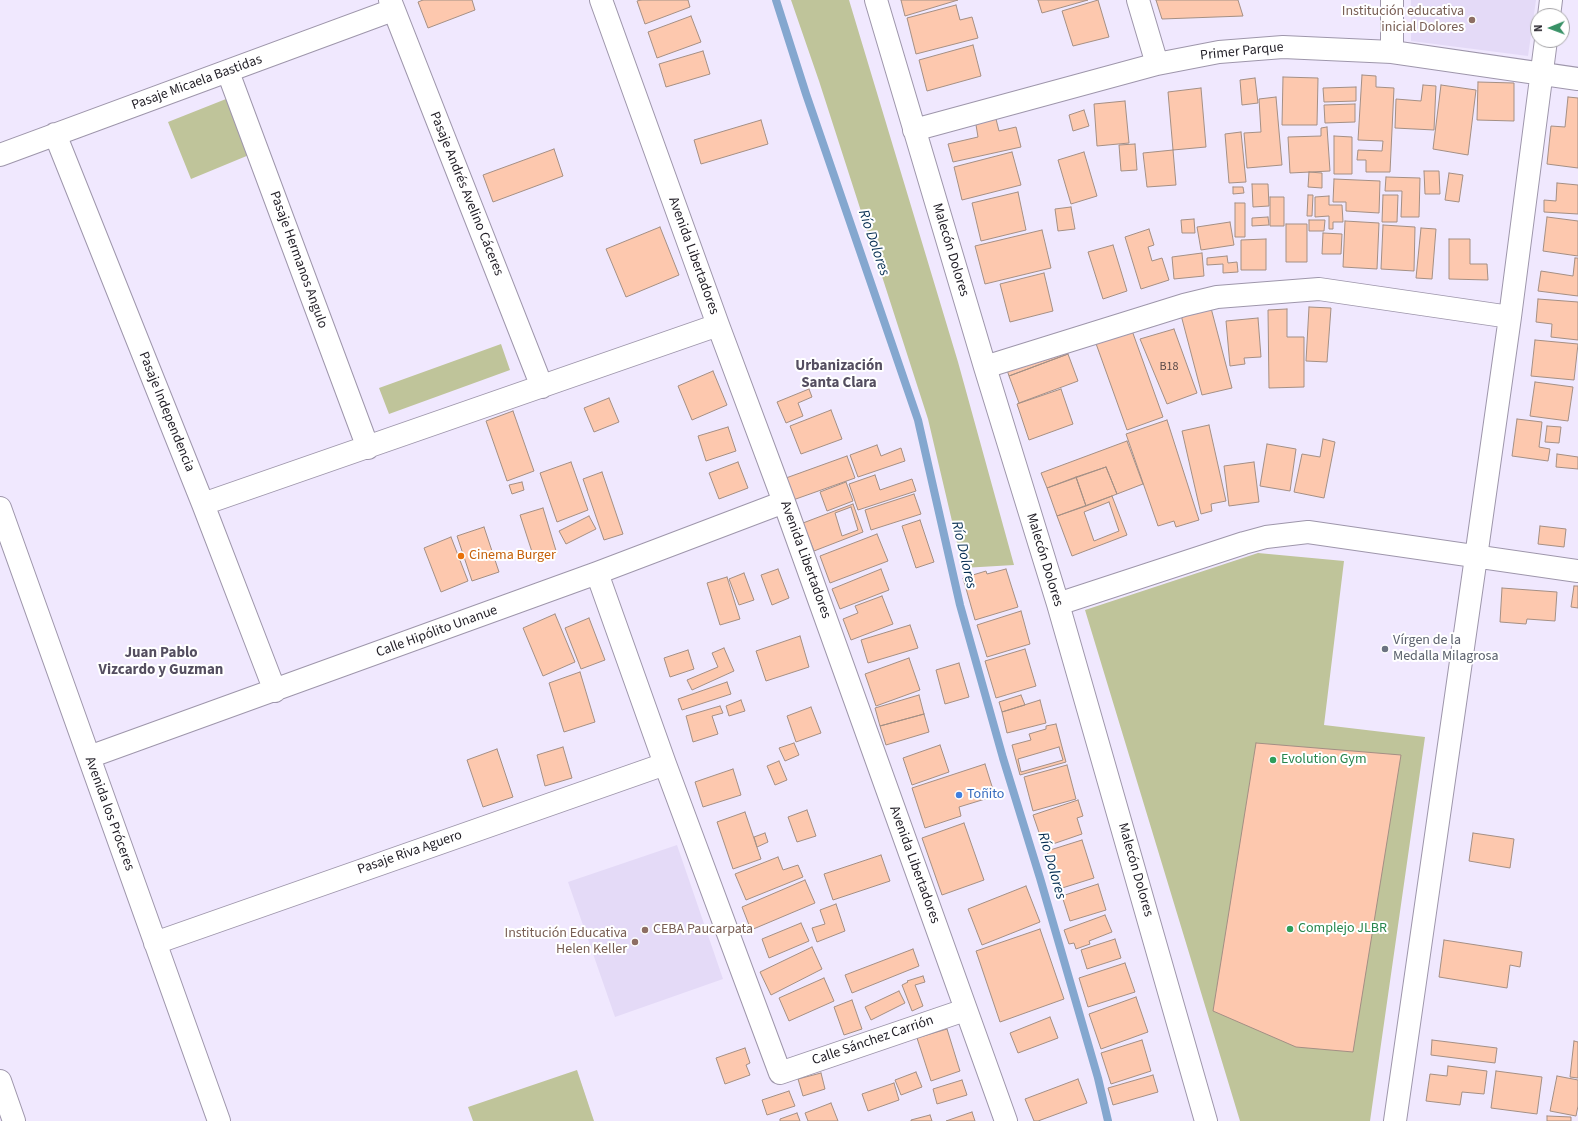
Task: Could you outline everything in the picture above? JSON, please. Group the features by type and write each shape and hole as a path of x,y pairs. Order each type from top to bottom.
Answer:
{"street":[{"name":"Avenida Libertadores","path":"601,0 718,325 784,502 1006,1121"},
{"name":"Malecón Dolores","path":"876,0 985,367 1058,604 1118,809 1201,1120"},
{"path":"1138,0 1157,64"},
{"path":"1392,0 1392,52"},
{"name":"Pasaje Micaela Bastidas","path":"0,155 228,72 391,5"},
{"name":"Pasaje Andrés Avelino Cáceres","path":"391,5 542,387"},
{"name":"Primer Parque","path":"914,130 1157,64 1219,52 1283,47 1392,52 1578,79"},
{"path":"1395,1121 1510,317 1545,48"},
{"name":"Pasaje Hermanos Angulo","path":"228,72 368,448"},
{"name":"Pasaje Independencia","path":"55,134 203,504 275,691"},
{"path":"985,367 1184,305 1217,297 1319,289 1510,317"},
{"path":"203,504 368,448 718,325"},
{"name":"Calle Hipólito Unanue","path":"89,758 597,573 784,502"},
{"name":"Avenida los Próceres","path":"0,508 6,543 89,758 219,1121"},
{"path":"1058,604 1244,543 1266,537 1308,532 1578,571"},
{"path":"597,573 665,764"},
{"name":"Calle Sánchez Carrión","path":"665,764 780,1073 965,1010"},
{"name":"Pasaje Riva Aguero","path":"155,943 665,764"},
{"path":"0,1081 14,1121"}],"shaded area":[{"name":"Institución educativa inicial Dolores","path":"1411,0 1536,0 1535,8 1530,8 1530,42 1528,56 1411,41"},
{"name":"CEBA Paucarpata","path":"677,845 723,979 615,1017 568,882"}],"green space":[{"path":"791,0 849,0 958,362 1014,565 963,568 928,419 819,81"},
{"path":"226,99 249,155 191,179 168,122"},
{"path":"501,344 510,370 389,414 379,388"},
{"name":"Complejo JLBR","path":"1258,553 1344,561 1324,725 1425,737 1370,1121 1240,1121 1085,610"},
{"path":"577,1070 594,1121 473,1121 468,1107"}],"building":[{"path":"423,0 472,0 475,10 428,28 418,2"},
{"path":"688,0 690,7 645,24 637,1"},
{"path":"901,0 958,0 905,16"},
{"path":"1038,0 1088,0 1042,13"},
{"path":"1098,0 1109,37 1073,46 1062,11"},
{"path":"1156,0 1238,0 1243,16 1162,19"},
{"path":"956,5 960,20 972,17 978,38 916,54 907,18"},
{"path":"691,16 701,42 657,58 648,32"},
{"path":"973,45 981,76 927,91 919,60"},
{"path":"703,51 710,74 666,87 659,64"},
{"path":"1362,75 1376,76 1376,87 1394,88 1390,172 1366,172 1366,160 1357,160 1358,150 1382,151 1383,141 1358,140"},
{"path":"1283,77 1318,78 1317,125 1282,125"},
{"path":"1255,78 1258,103 1242,105 1240,80"},
{"path":"1478,82 1514,83 1514,121 1477,120"},
{"path":"1423,85 1436,86 1434,130 1395,128 1396,99 1421,101"},
{"path":"1441,85 1476,90 1468,155 1433,149"},
{"path":"1356,87 1356,101 1324,102 1323,88"},
{"path":"1201,88 1206,147 1173,150 1168,92"},
{"path":"1276,97 1282,165 1247,168 1244,133 1261,132 1259,99"},
{"path":"1568,97 1578,98 1578,168 1547,164 1551,126 1565,127"},
{"path":"1125,101 1129,143 1097,146 1094,104"},
{"path":"1355,104 1355,122 1325,123 1324,105"},
{"path":"1084,110 1089,126 1073,131 1069,115"},
{"path":"995,115 999,131 1016,127 1021,147 953,162 948,144 978,137 975,119"},
{"path":"761,120 768,144 701,164 694,140"},
{"path":"1327,127 1330,171 1290,173 1288,137 1321,136 1321,128"},
{"path":"1241,132 1246,182 1229,183 1225,134"},
{"path":"1334,136 1352,137 1352,174 1334,174"},
{"path":"1135,144 1137,170 1121,171 1119,145"},
{"path":"554,149 563,176 493,202 483,175"},
{"path":"1173,150 1176,185 1147,187 1143,153"},
{"path":"1012,152 1021,185 962,200 954,167"},
{"path":"1084,152 1097,196 1071,204 1058,160"},
{"path":"1424,171 1439,171 1440,194 1425,194"},
{"path":"1309,172 1322,173 1322,188 1308,187"},
{"path":"1449,173 1463,175 1459,202 1445,200"},
{"path":"1386,177 1420,178 1419,217 1401,217 1402,191 1385,191"},
{"path":"1334,179 1380,181 1379,213 1346,211 1346,202 1333,202"},
{"path":"1557,183 1578,185 1578,214 1544,212 1544,200 1556,201"},
{"path":"1252,184 1268,184 1269,206 1253,207"},
{"path":"1233,187 1243,187 1244,193 1233,194"},
{"path":"1018,192 1026,230 981,241 972,203"},
{"path":"1308,195 1313,195 1312,216 1307,216"},
{"path":"1383,195 1398,195 1397,222 1382,222"},
{"path":"1329,196 1329,205 1342,205 1343,222 1333,222 1333,229 1329,229 1329,216 1315,217 1315,197"},
{"path":"1270,197 1284,197 1284,226 1270,226"},
{"path":"1235,203 1245,203 1245,237 1235,237"},
{"path":"1071,207 1075,229 1058,231 1055,209"},
{"path":"1268,217 1269,225 1252,226 1252,218"},
{"path":"1547,217 1578,221 1578,256 1543,251"},
{"path":"1194,219 1195,233 1182,233 1181,220"},
{"path":"1309,220 1325,220 1324,231 1309,231"},
{"path":"1345,221 1379,223 1377,269 1343,267"},
{"path":"1230,222 1234,245 1201,250 1197,227"},
{"path":"1286,224 1307,224 1307,262 1286,262"},
{"path":"1383,225 1415,227 1414,271 1381,269"},
{"path":"660,227 679,275 626,297 606,249"},
{"path":"1421,228 1436,229 1432,279 1416,278"},
{"path":"1149,229 1154,245 1148,247 1152,261 1162,258 1169,280 1141,289 1125,237"},
{"path":"1042,230 1051,268 985,284 975,246"},
{"path":"1323,233 1342,234 1341,254 1322,254"},
{"path":"1266,239 1266,270 1241,270 1241,240"},
{"path":"1449,239 1470,239 1470,264 1487,264 1488,280 1449,279"},
{"path":"1113,245 1127,291 1103,299 1088,252"},
{"path":"1202,253 1204,276 1174,279 1172,257"},
{"path":"1227,256 1228,263 1237,262 1238,272 1223,273 1223,264 1207,265 1207,258"},
{"path":"1575,258 1578,258 1578,296 1538,291 1541,271 1573,276"},
{"path":"1044,273 1053,311 1010,322 1000,284"},
{"path":"1538,299 1578,302 1578,340 1551,337 1552,324 1536,322"},
{"path":"1309,307 1331,308 1327,362 1306,361"},
{"path":"1211,308 1232,388 1202,395 1181,315"},
{"path":"1287,309 1287,337 1304,337 1304,387 1269,388 1268,310"},
{"path":"1258,318 1261,357 1244,358 1245,364 1230,366 1226,321"},
{"path":"1130,325 1163,417 1127,430 1094,338"},
{"path":"1174,329 1197,393 1167,404 1140,339"},
{"path":"1535,340 1578,344 1574,380 1531,376"},
{"path":"1064,346 1068,354 1009,376 1006,367"},
{"path":"1068,354 1078,381 1019,403 1009,376"},
{"path":"713,371 727,405 692,420 678,386"},
{"path":"1535,382 1573,387 1568,421 1530,416"},
{"path":"809,389 812,397 798,403 803,416 786,423 777,402"},
{"path":"1061,389 1073,424 1029,440 1017,404"},
{"path":"609,398 619,422 594,432 584,408"},
{"path":"831,410 842,439 801,454 790,426"},
{"path":"513,411 534,471 507,481 486,421"},
{"path":"1517,419 1542,422 1539,447 1550,449 1548,461 1512,456"},
{"path":"1167,420 1199,520 1176,527 1174,521 1158,526 1126,434"},
{"path":"1209,425 1226,501 1211,504 1212,511 1201,514 1182,431"},
{"path":"1547,426 1561,427 1559,443 1545,442"},
{"path":"728,427 736,451 706,461 698,436"},
{"path":"1323,439 1335,442 1324,498 1294,492 1302,454 1320,457"},
{"path":"1127,441 1143,484 1117,494 1106,467 1047,488 1041,473"},
{"path":"1267,444 1296,449 1290,491 1260,486"},
{"path":"877,445 881,456 901,448 905,461 858,477 850,455"},
{"path":"1557,454 1578,457 1578,469 1556,467"},
{"path":"847,456 855,478 793,500 786,478"},
{"path":"571,462 588,510 557,522 540,473"},
{"path":"738,462 748,488 719,499 709,473"},
{"path":"1254,462 1259,502 1229,506 1224,466"},
{"path":"1106,467 1117,494 1086,506 1076,477"},
{"path":"602,472 623,534 604,540 583,479"},
{"path":"875,475 880,490 912,479 916,491 858,510 849,484"},
{"path":"1076,477 1086,506 1057,516 1047,488"},
{"path":"522,482 524,490 512,494 509,485"},
{"path":"846,482 853,501 827,511 820,492"},
{"path":"914,494 921,514 871,530 865,510"},
{"path":"1112,496 1127,535 1072,556 1057,516"},
{"path":"1109,502 1119,531 1094,541 1084,512"},
{"path":"853,504 863,532 814,551 803,523"},
{"path":"851,507 858,530 842,536 835,513"},
{"path":"543,508 557,554 535,561 520,515"},
{"path":"589,516 596,529 566,544 559,531"},
{"path":"920,520 934,562 916,568 902,526"},
{"path":"1540,526 1566,529 1564,547 1538,544"},
{"path":"484,527 499,572 472,581 457,536"},
{"path":"877,534 888,561 830,583 820,556"},
{"path":"451,537 468,581 441,592 424,548"},
{"path":"778,569 789,598 772,605 761,575"},
{"path":"881,569 889,590 840,609 832,589"},
{"path":"1006,569 1018,607 975,620 963,578 986,571 987,574"},
{"path":"744,573 754,600 739,605 729,579"},
{"path":"727,577 740,619 720,625 707,583"},
{"path":"1574,586 1578,586 1578,608 1571,607"},
{"path":"1502,588 1557,592 1555,621 1527,619 1526,624 1500,622"},
{"path":"882,596 893,624 851,640 843,619 858,613 855,606"},
{"path":"1021,611 1030,644 987,657 977,625"},
{"path":"555,614 575,662 543,676 523,628"},
{"path":"589,618 605,660 581,669 565,628"},
{"path":"910,625 918,648 868,663 861,640"},
{"path":"800,636 809,667 766,681 756,651"},
{"path":"724,648 734,671 692,690 687,680 718,667 712,653"},
{"path":"1025,649 1036,686 996,698 985,661"},
{"path":"688,650 694,669 670,677 664,658"},
{"path":"909,658 920,690 876,706 865,674"},
{"path":"959,663 969,697 945,704 936,670"},
{"path":"580,672 595,722 564,732 549,683"},
{"path":"727,682 731,694 682,710 678,699"},
{"path":"919,695 924,714 880,726 875,708"},
{"path":"1021,695 1025,705 1002,712 999,702"},
{"path":"741,700 745,711 729,716 726,706"},
{"path":"1040,700 1046,723 1007,733 1002,712"},
{"path":"720,706 723,713 712,716 718,734 693,742 686,716"},
{"path":"811,707 821,733 796,742 787,716"},
{"path":"924,714 929,732 886,745 880,726"},
{"path":"1056,724 1066,762 1020,775 1012,745 1031,740 1029,734 1046,729 1046,726"},
{"path":"794,743 799,755 785,761 779,748"},
{"path":"1256,743 1401,755 1353,1052 1296,1047 1213,1011"},
{"path":"940,745 949,772 912,785 903,758"},
{"path":"563,747 572,778 545,786 537,755"},
{"path":"1059,747 1063,760 1021,772 1018,759"},
{"path":"497,749 513,797 483,807 467,760"},
{"path":"779,761 787,780 775,785 767,766"},
{"path":"985,764 995,796 959,807 961,816 925,828 912,788"},
{"path":"1067,765 1076,799 1033,811 1024,777"},
{"path":"733,769 741,795 703,807 695,782"},
{"path":"1078,800 1083,816 1077,818 1082,834 1044,847 1033,815"},
{"path":"807,810 816,836 797,842 788,817"},
{"path":"745,812 761,859 733,869 717,822"},
{"path":"964,823 984,880 942,895 922,838"},
{"path":"765,833 768,842 757,847 754,837"},
{"path":"1473,833 1514,839 1510,868 1469,861"},
{"path":"1082,840 1094,878 1059,889 1047,851"},
{"path":"881,855 890,881 833,900 824,874"},
{"path":"778,857 783,870 798,865 803,877 746,900 735,874"},
{"path":"805,880 815,903 751,930 742,907"},
{"path":"1098,884 1106,910 1070,921 1062,896"},
{"path":"1026,886 1040,922 982,945 968,909"},
{"path":"836,904 845,931 817,942 812,928 825,924 820,910"},
{"path":"1105,915 1112,932 1089,941 1090,944 1076,949 1074,943 1069,944 1064,930"},
{"path":"801,923 809,941 769,958 762,939"},
{"path":"1040,929 1064,999 1000,1022 976,951"},
{"path":"1115,939 1121,958 1087,969 1081,950"},
{"path":"1444,940 1522,952 1520,967 1510,965 1507,988 1439,977"},
{"path":"812,947 822,969 771,995 760,972"},
{"path":"913,949 919,966 852,993 845,975"},
{"path":"1125,963 1135,992 1088,1007 1079,978"},
{"path":"923,976 925,982 915,985 923,1006 912,1011 902,985 908,982 907,981"},
{"path":"824,978 834,1001 789,1021 779,998"},
{"path":"899,991 905,1003 871,1020 865,1007"},
{"path":"1136,997 1148,1032 1101,1049 1089,1014"},
{"path":"852,1000 862,1029 844,1035 834,1007"},
{"path":"1050,1017 1058,1038 1018,1053 1010,1033"},
{"path":"947,1029 960,1071 931,1081 917,1038"},
{"path":"1142,1040 1151,1071 1111,1084 1101,1053"},
{"path":"1432,1040 1497,1048 1495,1063 1431,1055"},
{"path":"1574,1041 1578,1042 1578,1078 1570,1077"},
{"path":"745,1048 750,1063 746,1065 750,1075 725,1084 716,1058"},
{"path":"1448,1066 1487,1071 1484,1094 1462,1092 1460,1105 1426,1101 1430,1074 1447,1076"},
{"path":"1496,1071 1542,1077 1537,1114 1491,1108"},
{"path":"916,1072 922,1087 901,1095 895,1080"},
{"path":"821,1073 825,1089 803,1096 798,1079"},
{"path":"1153,1075 1158,1092 1113,1105 1108,1088"},
{"path":"1557,1076 1578,1080 1578,1106 1576,1116 1550,1111"},
{"path":"1078,1079 1087,1103 1038,1121 1034,1121 1025,1099"},
{"path":"962,1080 967,1095 937,1104 933,1089"},
{"path":"894,1083 899,1100 868,1111 862,1094"},
{"path":"789,1091 795,1106 767,1115 762,1100"},
{"path":"831,1103 838,1121 808,1121 805,1113"},
{"path":"972,1112 975,1121 946,1121"},
{"path":"797,1113 800,1121 780,1121 780,1119"},
{"path":"930,1115 932,1121 911,1121 911,1120"},
{"path":"1547,1116 1571,1117 1571,1121 1547,1121"}],"waterway":[{"name":"Río Dolores","path":"776,0 806,94 918,420 960,605 1003,758 1040,878 1098,1078 1108,1121"}],"place":[{"name":"Institución educativa inicial Dolores","path":"1472,20"},
{"name":"Cinema Burger","path":"461,556"},
{"name":"Vírgen de la Medalla Milagrosa","path":"1385,649"},
{"name":"Evolution Gym","path":"1273,760"},
{"name":"Toñito","path":"959,795"},
{"name":"Complejo JLBR","path":"1290,929"},
{"name":"CEBA Paucarpata","path":"645,930"},
{"name":"Institución Educativa Helen Keller","path":"635,942"}],"district":[{"name":"Urbanización Santa Clara","path":"839,376"},
{"name":"Juan Pablo Vizcardo y Guzman","path":"161,662"}]}
